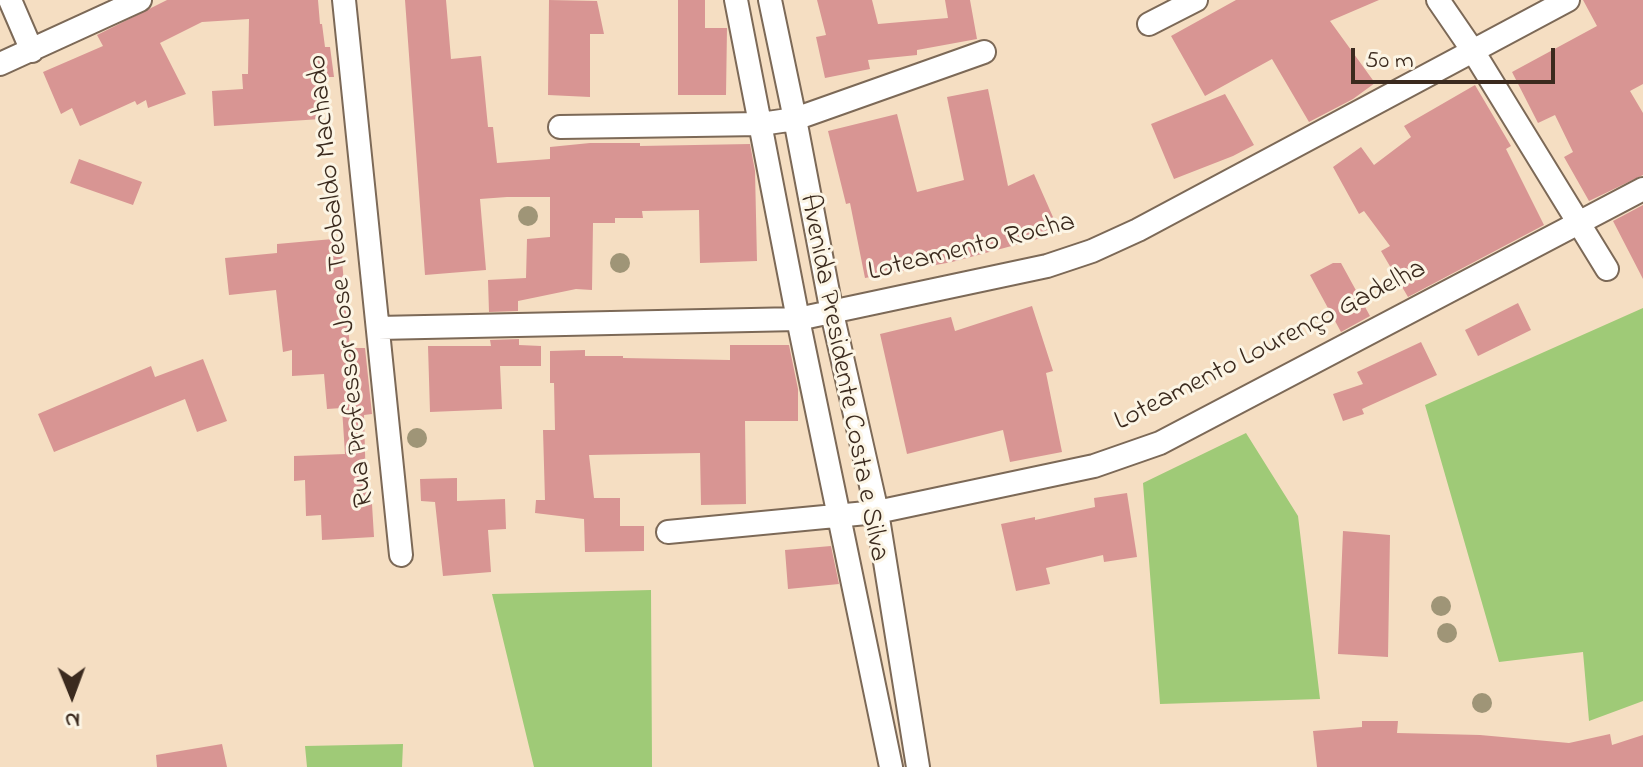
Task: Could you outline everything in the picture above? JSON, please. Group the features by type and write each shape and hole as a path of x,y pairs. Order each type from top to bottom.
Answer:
{"street":[{"path":"10,0 32,51"},
{"path":"0,64 140,0"},
{"name":"Rua Professor Jose Teobaldo Machado","path":"344,0 401,555"},
{"name":"Avenida Presidente Costa e Silva","path":"736,0 798,319 891,767"},
{"name":"Avenida Presidente Costa e Silva","path":"770,0 832,313 877,512 918,767"},
{"path":"1149,24 1196,0"},
{"path":"1438,0 1473,51 1607,269"},
{"name":"Loteamento Rocha","path":"378,328 798,319 1047,266 1092,251 1138,230 1568,0"},
{"path":"560,127 761,124 795,119 984,52"},
{"name":"Loteamento Lourenço Gadelha","path":"668,532 877,512 1094,466 1160,443 1643,189"}],"green space":[{"path":"1643,308 1643,701 1589,721 1583,652 1499,662 1425,405"},
{"path":"1246,433 1298,516 1320,699 1160,704 1143,483"},
{"path":"651,590 652,767 534,767 492,594"},
{"path":"403,744 402,767 307,767 305,746"}],"building":[{"path":"167,0 318,0 320,24 325,47 330,47 334,77 318,77 321,119 214,126 212,91 243,89 242,74 248,74 249,19 202,22 160,43 186,94 148,108 146,100 137,105 135,101 80,126 72,108 61,114 43,72 103,46 97,35"},
{"path":"405,0 446,0 451,59 481,56 488,127 493,127 497,163 550,159 550,147 590,143 640,143 640,146 750,144 755,171 757,261 700,263 699,210 642,211 643,218 615,218 615,223 593,223 592,290 576,289 518,301 518,311 489,312 488,280 526,278 527,239 550,237 550,197 507,197 480,199 486,270 425,275"},
{"path":"549,0 597,1 604,34 590,34 590,97 548,95"},
{"path":"678,0 705,0 705,28 727,28 726,95 678,95"},
{"path":"817,0 872,0 878,24 948,18 945,0 970,0 977,39 917,50 917,55 868,60 870,69 825,78 816,37 826,35"},
{"path":"1236,0 1379,0 1330,21 1375,83 1353,99 1309,122 1272,59 1205,96 1171,36"},
{"path":"1583,0 1643,0 1643,84 1630,91 1643,113 1643,175 1589,201 1564,157 1573,152 1555,115 1538,123 1512,72 1597,26"},
{"path":"1475,85 1511,146 1506,149 1544,225 1408,297 1381,251 1390,246 1364,211 1359,214 1333,167 1361,147 1374,165 1411,137 1404,126"},
{"path":"988,89 1008,186 1034,174 1060,233 952,262 865,278 850,203 846,204 828,131 897,114 917,192 964,180 947,97"},
{"path":"1225,94 1254,145 1174,179 1151,124"},
{"path":"79,159 142,182 133,205 70,183"},
{"path":"1643,205 1643,279 1613,221"},
{"path":"344,238 342,261 350,348 365,348 372,414 364,415 366,488 371,488 374,537 322,540 321,515 306,516 305,480 294,481 294,456 345,454 342,408 327,409 324,374 292,376 292,350 283,352 276,290 229,295 225,258 277,253 277,244"},
{"path":"1333,263 1341,263 1370,316 1341,332 1310,275"},
{"path":"1518,303 1531,330 1478,356 1465,330"},
{"path":"1032,306 1053,371 1046,373 1062,452 1010,462 1003,430 907,454 880,334 951,317 955,331"},
{"path":"519,339 519,345 541,346 541,366 500,366 502,409 430,412 428,346 491,346 490,340"},
{"path":"1421,342 1437,375 1362,409 1364,414 1343,421 1333,394 1363,384 1357,372"},
{"path":"730,345 789,345 798,389 798,421 745,421 746,504 701,505 700,453 589,455 594,498 620,498 620,526 644,526 644,551 585,552 584,519 535,513 536,500 545,500 543,430 555,430 550,351 585,350 585,356 623,358 730,360"},
{"path":"203,359 227,421 197,432 185,399 54,452 38,414 151,366 155,377"},
{"path":"457,478 457,501 505,499 506,529 488,530 491,572 443,576 435,502 421,501 420,479"},
{"path":"1127,493 1137,557 1104,562 1103,555 1046,568 1050,584 1016,591 1001,524 1095,507 1094,498"},
{"path":"1343,531 1390,535 1388,657 1338,654"},
{"path":"831,546 839,584 788,589 785,550"},
{"path":"1362,721 1398,721 1397,733 1480,735 1569,743 1610,734 1612,745 1643,735 1643,767 1317,767 1313,731 1362,727"},
{"path":"222,744 227,767 157,767 156,755"}]}
